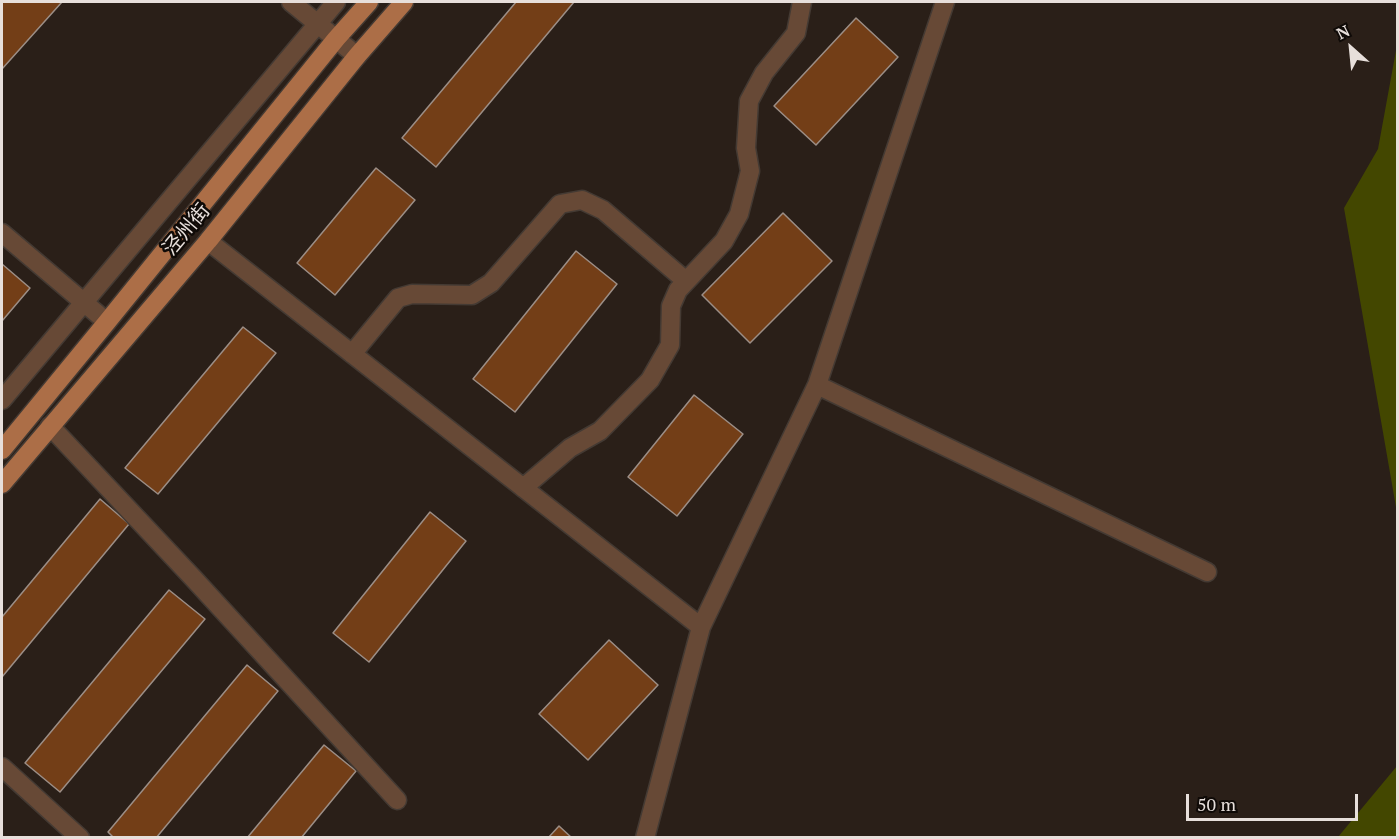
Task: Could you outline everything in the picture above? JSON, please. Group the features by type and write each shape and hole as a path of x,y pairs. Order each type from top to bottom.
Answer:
{"main road":[{"name":"泾州街","path":"2,450 336,39 369,2"},
{"name":"泾州街","path":"2,484 208,241 357,56 404,2"}],"street":[{"path":"291,2 357,56"},
{"path":"2,400 336,2"},
{"path":"523,488 570,448 600,431 650,380 670,345 670,306 678,290 724,241 739,214 750,171 746,148 748,100 764,73 796,33 802,2"},
{"path":"645,837 701,627 817,385 945,2"},
{"path":"352,354 398,298 412,294 472,295 491,283 560,204 582,201 603,210 686,281"},
{"path":"2,233 107,322"},
{"path":"208,241 701,627"},
{"path":"817,385 1207,572"},
{"path":"50,426 398,800"},
{"path":"2,767 80,837"}],"shaded area":[{"path":"1397,45 1397,513 1344,208 1378,149"},
{"path":"1397,766 1397,837 1338,837"}],"building":[{"path":"2,2 62,2 2,69"},
{"path":"516,2 574,2 436,167 402,138"},
{"path":"856,18 898,57 816,145 774,106"},
{"path":"376,168 415,200 335,295 297,263"},
{"path":"783,213 832,261 750,343 702,295"},
{"path":"576,251 617,284 515,412 473,379"},
{"path":"2,264 30,288 2,321"},
{"path":"243,327 276,353 158,494 125,468"},
{"path":"694,395 743,434 677,516 628,477"},
{"path":"100,499 129,524 2,677 2,617"},
{"path":"430,512 466,541 369,662 333,633"},
{"path":"169,590 205,619 60,792 25,763"},
{"path":"609,640 658,685 588,760 539,714"},
{"path":"247,665 278,691 156,838 114,838 108,832"},
{"path":"324,745 356,771 301,838 247,838"},
{"path":"559,826 572,838 548,838"}]}
